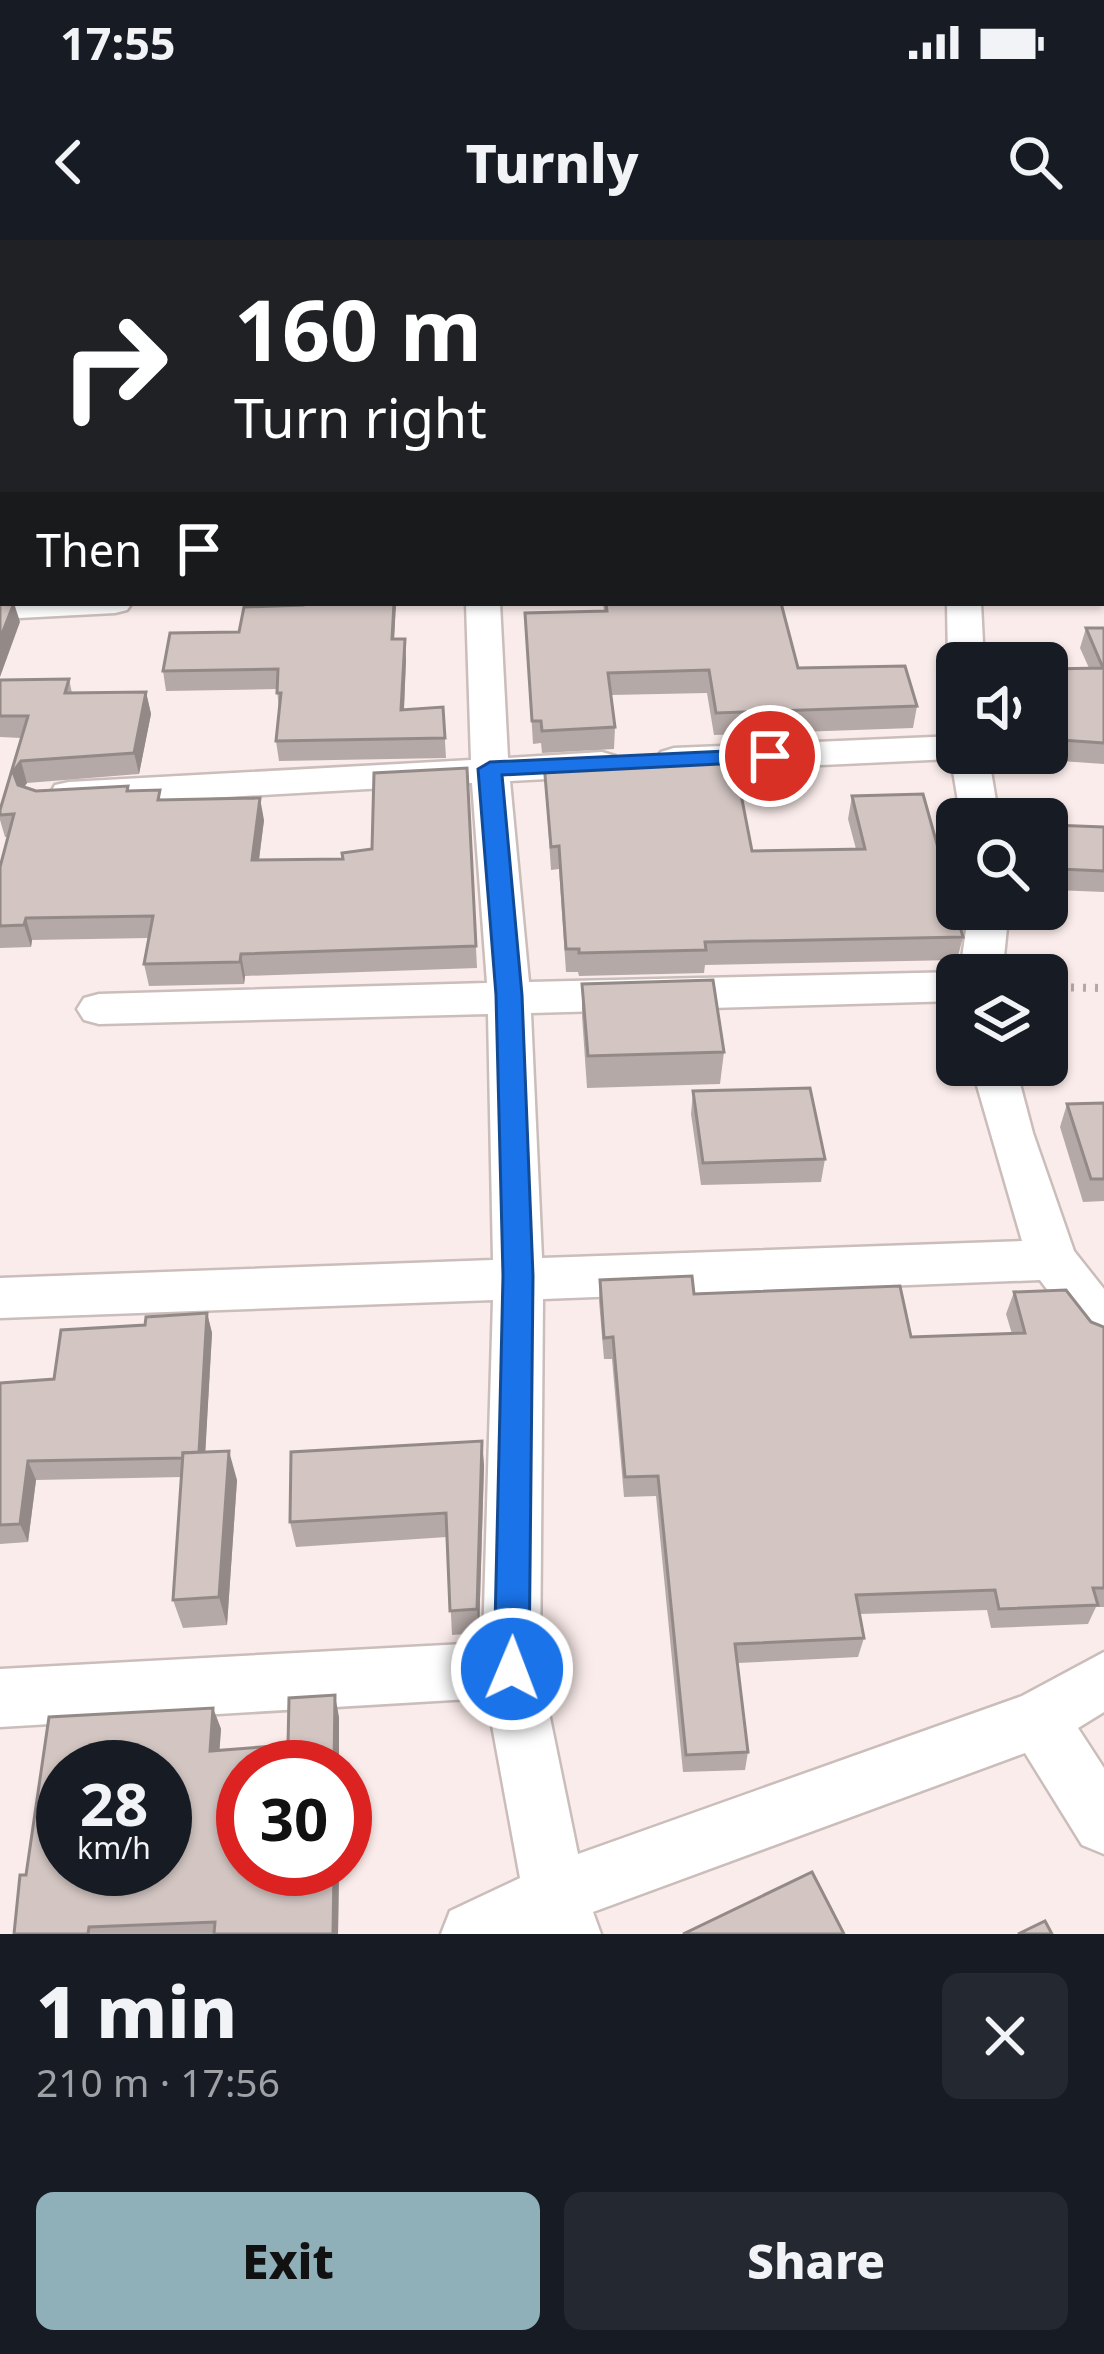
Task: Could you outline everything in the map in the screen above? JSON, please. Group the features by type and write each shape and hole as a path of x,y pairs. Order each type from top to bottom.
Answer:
{"street":[{"path":"0,609 58,606"},
{"path":"483,606 490,769 509,995 518,1276 512,1669 562,1914"},
{"path":"964,606 965,642"},
{"path":"42,796 936,748"},
{"path":"99,1009 936,986"},
{"path":"998,1086 1053,1261 1104,1326"},
{"path":"0,1298 518,1276 1053,1261"},
{"path":"0,1698 512,1669"},
{"path":"473,1934 562,1914 1037,1719 1104,1680"},
{"path":"1037,1719 1104,1822"}],"path":[{"path":"1068,987 1104,988"}],"building":[{"path":"0,606 13,606 0,639"},
{"path":"394,606 392,639 405,639 401,710 443,707 445,738 276,741 281,693 277,693 278,669 163,671 170,633 239,632 244,607"},
{"path":"606,606 782,606 798,668 905,666 917,706 716,713 709,670 608,673 615,727 542,731 541,721 532,721 525,613 607,611"},
{"path":"1086,628 1104,628 1104,743 1068,740 1068,669 1103,668"},
{"path":"69,679 65,693 146,692 134,753 21,761 13,772 18,785 36,791 128,786 127,791 160,790 158,800 260,798 252,860 343,859 342,853 372,849 374,773 467,768 476,946 241,954 240,962 144,964 153,916 26,918 24,925 0,926 0,867 14,814 0,815 0,810 28,716 0,716 0,680"},
{"path":"733,753 752,851 865,849 852,796 923,794 936,840 936,930 961,930 963,937 705,942 706,950 579,953 579,949 566,949 559,846 551,847 544,763"},
{"path":"1068,826 1104,827 1104,871 1068,869"},
{"path":"713,980 724,1052 588,1056 582,984"},
{"path":"810,1088 825,1159 703,1163 693,1091"},
{"path":"1104,1103 1104,1179 1091,1179 1067,1104"},
{"path":"692,1276 694,1294 900,1286 911,1337 1025,1333 1014,1292 1066,1290 1091,1322 1104,1327 1104,1588 1093,1588 1098,1605 999,1609 995,1590 856,1595 864,1638 735,1644 748,1752 686,1755 658,1476 625,1477 613,1337 604,1338 600,1280"},
{"path":"207,1313 199,1452 183,1453 183,1458 28,1461 20,1524 0,1525 0,1383 54,1379 61,1330 145,1325 146,1317"},
{"path":"482,1441 477,1609 450,1611 446,1513 290,1522 291,1452"},
{"path":"229,1451 219,1597 173,1600 183,1453"},
{"path":"335,1695 334,1740 288,1740 289,1698"},
{"path":"213,1708 210,1751 216,1751 216,1896 334,1896 333,1934 214,1934 215,1922 89,1927 88,1934 14,1934 20,1875 26,1875 36,1806 36,1896 192,1896 192,1740 46,1740 49,1717"},
{"path":"812,1872 844,1934 683,1934"},
{"path":"1045,1921 1052,1934 1018,1934"}],"route":[{"path":"512,1669 518,1276 509,995 490,769 770,756"}]}
